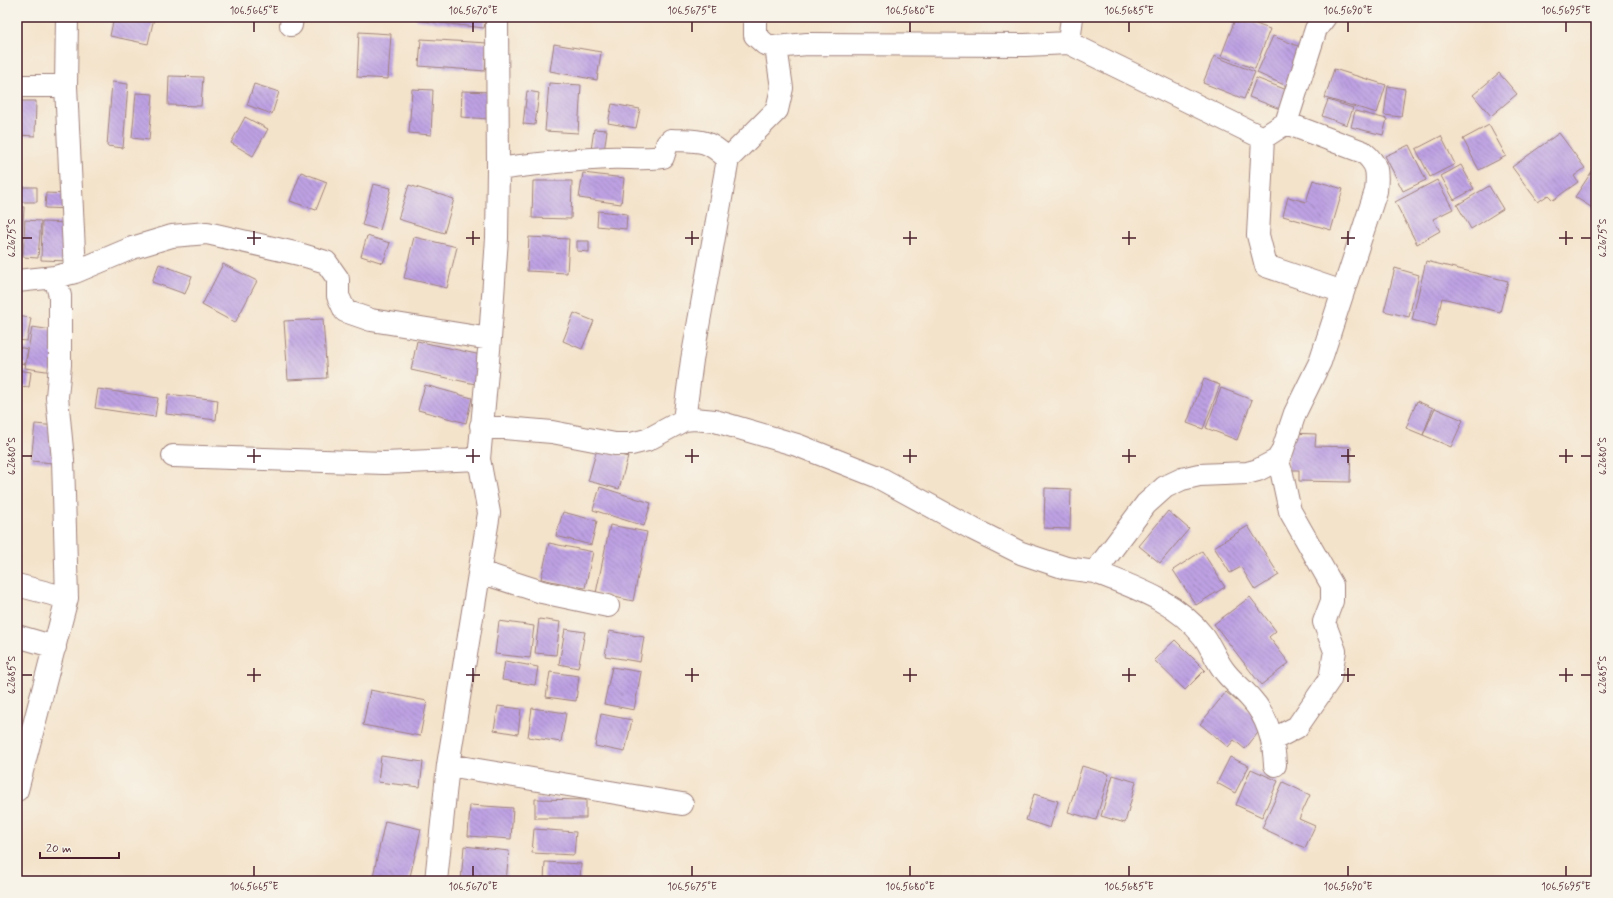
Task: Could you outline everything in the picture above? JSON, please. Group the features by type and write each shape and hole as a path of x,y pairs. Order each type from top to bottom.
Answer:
{"street":[{"path":"17,790 21,758 55,646 67,598 63,460 57,396 60,366 60,296 65,275 67,17"},
{"path":"436,881 448,765 489,513 479,460 490,339 496,238 498,169 497,17"},
{"path":"755,17 755,35 765,44 776,47 807,44 1025,45 1069,43 1263,138"},
{"path":"1069,43 1072,17"},
{"path":"1263,138 1286,123 1316,29 1325,17"},
{"path":"684,420 692,360 728,159 777,110 782,88 776,47"},
{"path":"17,86 66,86"},
{"path":"1095,572 1146,504 1165,487 1182,479 1199,475 1247,473 1258,470 1277,460 1282,452 1295,413 1320,362 1376,191 1378,173 1373,160 1363,152 1286,123"},
{"path":"1263,138 1258,235 1266,266 1343,292"},
{"path":"498,169 560,161 616,158 652,159 663,156 667,144 671,140 705,142 714,146 728,159"},
{"path":"17,280 65,275 132,248 172,236 207,233 299,254 326,262 338,279 338,296 345,311 370,320 490,339"},
{"path":"481,426 552,432 615,444 631,444 647,440 684,420 715,420 797,446 876,476 973,529 1021,553 1066,568 1095,572 1133,587 1171,605 1193,625 1204,638 1226,673 1252,699 1262,712 1272,740 1275,765"},
{"path":"173,456 384,463 479,460"},
{"path":"1272,740 1297,727 1330,679 1335,651 1324,622 1332,601 1332,585 1290,511 1282,474 1277,460"},
{"path":"480,572 542,592 608,606"},
{"path":"17,585 67,598"},
{"path":"17,636 55,646"},
{"path":"448,765 682,804"}],"building":[{"path":"114,17 154,18 148,44 110,36"},
{"path":"417,17 486,17 484,28 416,20"},
{"path":"1236,17 1270,29 1255,69 1221,56"},
{"path":"359,32 391,34 388,79 357,77"},
{"path":"1273,36 1305,49 1289,87 1257,73"},
{"path":"421,39 487,43 485,71 419,66"},
{"path":"554,44 601,52 597,80 550,71"},
{"path":"1214,56 1255,72 1244,99 1203,83"},
{"path":"1334,69 1386,85 1377,113 1325,98"},
{"path":"1499,73 1517,94 1491,116 1473,95"},
{"path":"169,76 203,77 201,106 168,105"},
{"path":"1256,78 1292,92 1285,111 1249,97"},
{"path":"112,82 128,84 123,148 107,146"},
{"path":"549,83 581,85 578,133 545,131"},
{"path":"254,84 279,92 272,114 247,105"},
{"path":"1388,86 1405,89 1401,117 1384,115"},
{"path":"412,89 433,90 431,135 409,133"},
{"path":"462,91 491,92 489,119 461,117"},
{"path":"527,91 539,93 535,125 523,124"},
{"path":"136,93 153,94 149,140 132,138"},
{"path":"1328,100 1353,108 1347,125 1322,116"},
{"path":"17,101 36,101 35,136 17,135"},
{"path":"612,104 640,109 636,128 608,123"},
{"path":"1355,111 1387,119 1383,135 1351,127"},
{"path":"245,117 268,129 253,156 231,143"},
{"path":"1489,125 1506,156 1479,170 1463,139"},
{"path":"594,129 607,130 604,152 591,150"},
{"path":"1559,133 1585,168 1574,176 1578,182 1553,200 1548,195 1538,202 1512,167"},
{"path":"1441,136 1455,164 1430,177 1416,149"},
{"path":"1409,145 1426,180 1403,191 1385,156"},
{"path":"1461,165 1474,189 1454,200 1441,176"},
{"path":"1596,165 1596,206 1594,209 1575,197"},
{"path":"301,172 327,182 316,210 290,201"},
{"path":"583,173 624,178 621,204 579,198"},
{"path":"1313,180 1343,189 1331,230 1283,216 1288,197 1306,202"},
{"path":"1437,180 1453,209 1433,219 1440,231 1417,244 1395,202"},
{"path":"533,181 572,181 571,219 532,218"},
{"path":"373,184 391,188 380,230 362,225"},
{"path":"409,185 454,199 444,233 398,219"},
{"path":"1489,186 1503,209 1471,229 1457,205"},
{"path":"17,187 37,187 37,202 17,202"},
{"path":"46,193 70,194 70,209 45,208"},
{"path":"17,207 24,207 21,258 17,257"},
{"path":"598,211 627,214 626,229 597,226"},
{"path":"25,220 41,221 38,258 23,257"},
{"path":"42,222 71,223 70,261 41,260"},
{"path":"367,236 390,243 383,263 361,256"},
{"path":"414,237 457,247 447,288 404,278"},
{"path":"529,237 569,239 567,273 527,271"},
{"path":"577,241 589,241 589,252 577,251"},
{"path":"1426,261 1508,281 1500,312 1442,298 1436,326 1412,320"},
{"path":"159,264 192,276 185,294 152,282"},
{"path":"223,264 257,281 235,323 202,305"},
{"path":"1395,268 1419,275 1409,317 1384,311"},
{"path":"574,313 594,321 582,349 563,341"},
{"path":"17,316 31,318 27,341 17,340"},
{"path":"323,319 327,378 288,380 284,321"},
{"path":"32,327 59,331 53,372 25,368"},
{"path":"417,341 481,355 475,384 411,370"},
{"path":"17,347 28,349 25,364 17,362"},
{"path":"17,370 31,372 29,387 17,386"},
{"path":"1204,379 1220,385 1203,429 1187,423"},
{"path":"425,385 472,398 466,423 418,410"},
{"path":"1221,388 1252,400 1237,440 1206,428"},
{"path":"98,389 158,398 155,417 95,408"},
{"path":"168,394 218,400 216,420 166,414"},
{"path":"1417,401 1433,408 1423,435 1406,428"},
{"path":"1435,408 1463,420 1451,447 1423,435"},
{"path":"35,424 57,426 53,463 31,461"},
{"path":"1289,433 1316,434 1315,446 1351,447 1350,482 1299,481 1299,470 1288,470"},
{"path":"597,449 628,457 619,489 588,481"},
{"path":"600,487 651,503 644,526 593,510"},
{"path":"1045,488 1071,489 1070,529 1044,528"},
{"path":"1168,511 1189,529 1160,563 1139,546"},
{"path":"563,512 597,521 591,545 556,536"},
{"path":"610,525 647,532 633,601 596,593"},
{"path":"1248,526 1279,575 1255,590 1241,567 1230,573 1214,547"},
{"path":"549,543 593,552 585,588 541,579"},
{"path":"1202,551 1225,587 1196,605 1173,570"},
{"path":"1250,597 1276,631 1269,637 1289,663 1261,685 1214,624"},
{"path":"539,619 560,622 556,655 535,653"},
{"path":"499,621 534,626 530,658 495,654"},
{"path":"565,629 585,632 578,668 559,664"},
{"path":"609,631 644,637 640,662 605,656"},
{"path":"1175,640 1205,670 1185,690 1154,660"},
{"path":"505,661 538,667 535,685 502,680"},
{"path":"612,667 641,672 634,710 604,704"},
{"path":"550,672 579,676 576,701 546,697"},
{"path":"370,690 427,701 420,736 363,725"},
{"path":"1226,692 1265,724 1245,749 1234,740 1228,747 1200,724"},
{"path":"498,706 521,709 518,734 494,730"},
{"path":"532,708 566,713 561,742 528,737"},
{"path":"601,714 632,720 625,752 595,746"},
{"path":"381,756 423,762 420,787 378,782"},
{"path":"1230,757 1249,766 1235,793 1217,783"},
{"path":"1082,766 1109,774 1096,820 1068,812"},
{"path":"1251,769 1278,781 1262,817 1236,805"},
{"path":"1113,775 1136,782 1125,823 1101,816"},
{"path":"1283,782 1310,795 1299,819 1315,826 1305,848 1262,828"},
{"path":"1034,794 1058,801 1050,828 1026,820"},
{"path":"535,799 586,800 586,818 535,818"},
{"path":"470,805 513,808 511,839 468,836"},
{"path":"385,821 421,829 409,881 372,881"},
{"path":"534,829 576,832 574,855 532,853"},
{"path":"464,846 509,851 506,881 461,881"},
{"path":"545,862 581,864 580,881 544,881"}]}
